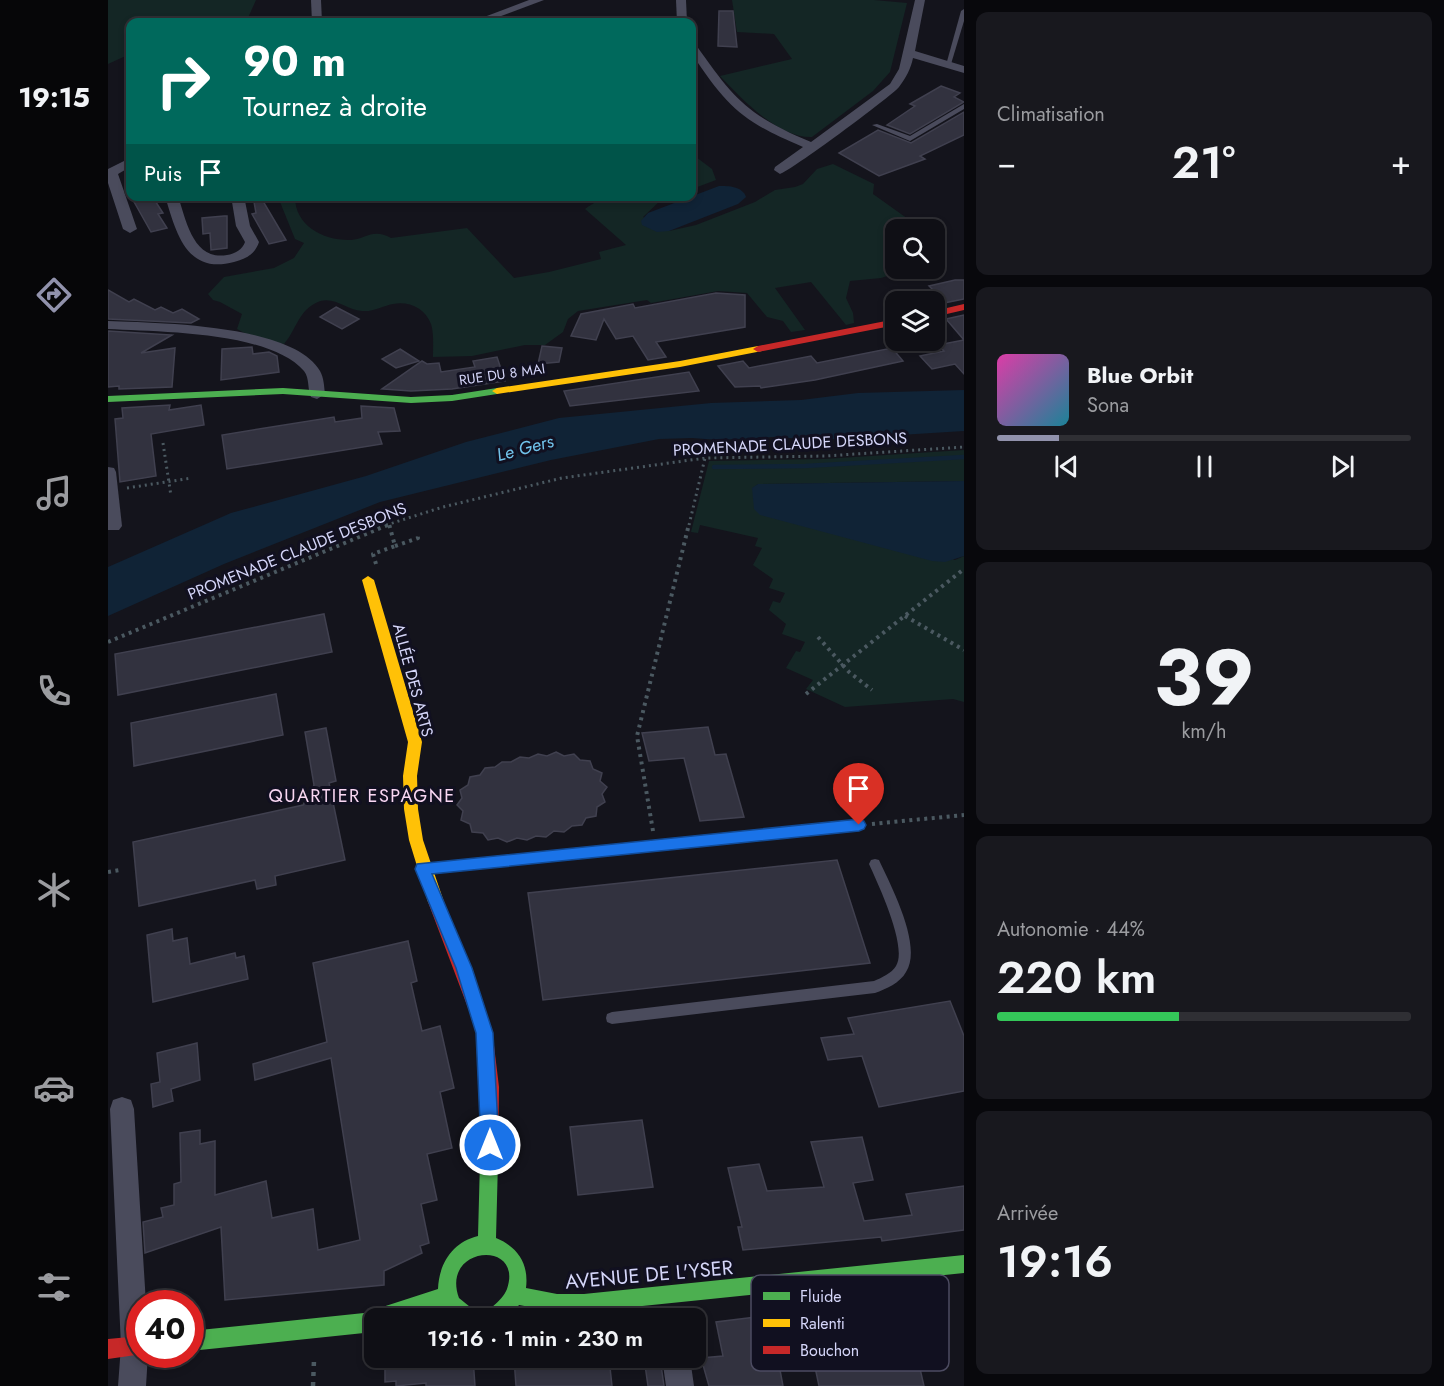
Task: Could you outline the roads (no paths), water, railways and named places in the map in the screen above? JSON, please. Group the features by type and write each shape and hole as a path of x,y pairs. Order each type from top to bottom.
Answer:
{"street":[{"path":"316,0 317,18"},
{"path":"487,18 538,0"},
{"path":"681,0 682,18"},
{"path":"780,170 894,86 905,69 920,0"},
{"path":"908,52 964,70"},
{"path":"696,53 725,94 740,108 779,133 813,147"},
{"path":"108,159 126,161"},
{"path":"117,173 130,229"},
{"path":"173,201 192,250 200,257 219,261 237,257 250,248 252,242 243,226 238,201"},
{"path":"945,311 964,307"},
{"name":"RUE DU 8 MAI","path":"108,399 283,391 411,400 473,395 692,362 885,324"},
{"path":"108,325 227,335 274,345 303,361 314,373 317,394"},
{"path":"108,472 113,526"},
{"name":"ALLÉE DES ARTS","path":"368,580 416,742 410,766 410,797 422,869 464,968 485,1033 490,1125 487,1245"},
{"path":"122,1109 126,1299"},
{"path":"455,1308 447,1295 448,1269 454,1259 464,1250 475,1245 487,1245 497,1247 513,1262 517,1272 516,1295 507,1308"},
{"name":"AVENUE DE L'YSER","path":"886,1275 964,1264"},
{"name":"AVENUE DE L'YSER","path":"516,1295 556,1303 668,1306 751,1294"},
{"path":"409,1308 447,1295"},
{"path":"204,1340 364,1323"},
{"path":"130,1368 132,1386"},
{"path":"677,1368 680,1386"}],"lane":[{"path":"948,64 964,10"},
{"path":"875,125 910,139 964,106"},
{"path":"422,869 859,825"},
{"path":"612,1018 874,987 891,979 903,966 904,946 899,924 875,864"}],"water":[{"path":"719,186 738,189 746,197 738,204 669,231 657,232 642,225 641,221 648,213 680,201 696,201 696,195"},
{"name":"Le Gers","path":"964,390 964,431 820,440 774,437 719,440 659,439 551,460 380,502 224,564 108,616 108,567 231,513 366,476 466,442 559,418 711,403 801,400 858,393"},
{"path":"964,481 964,556 945,562 932,561 760,515 754,509 752,488 758,484"}],"waterway":[{"path":"714,467 805,466 964,457"}],"district":[{"name":"QUARTIER ESPAGNE","path":"362,796"}]}
